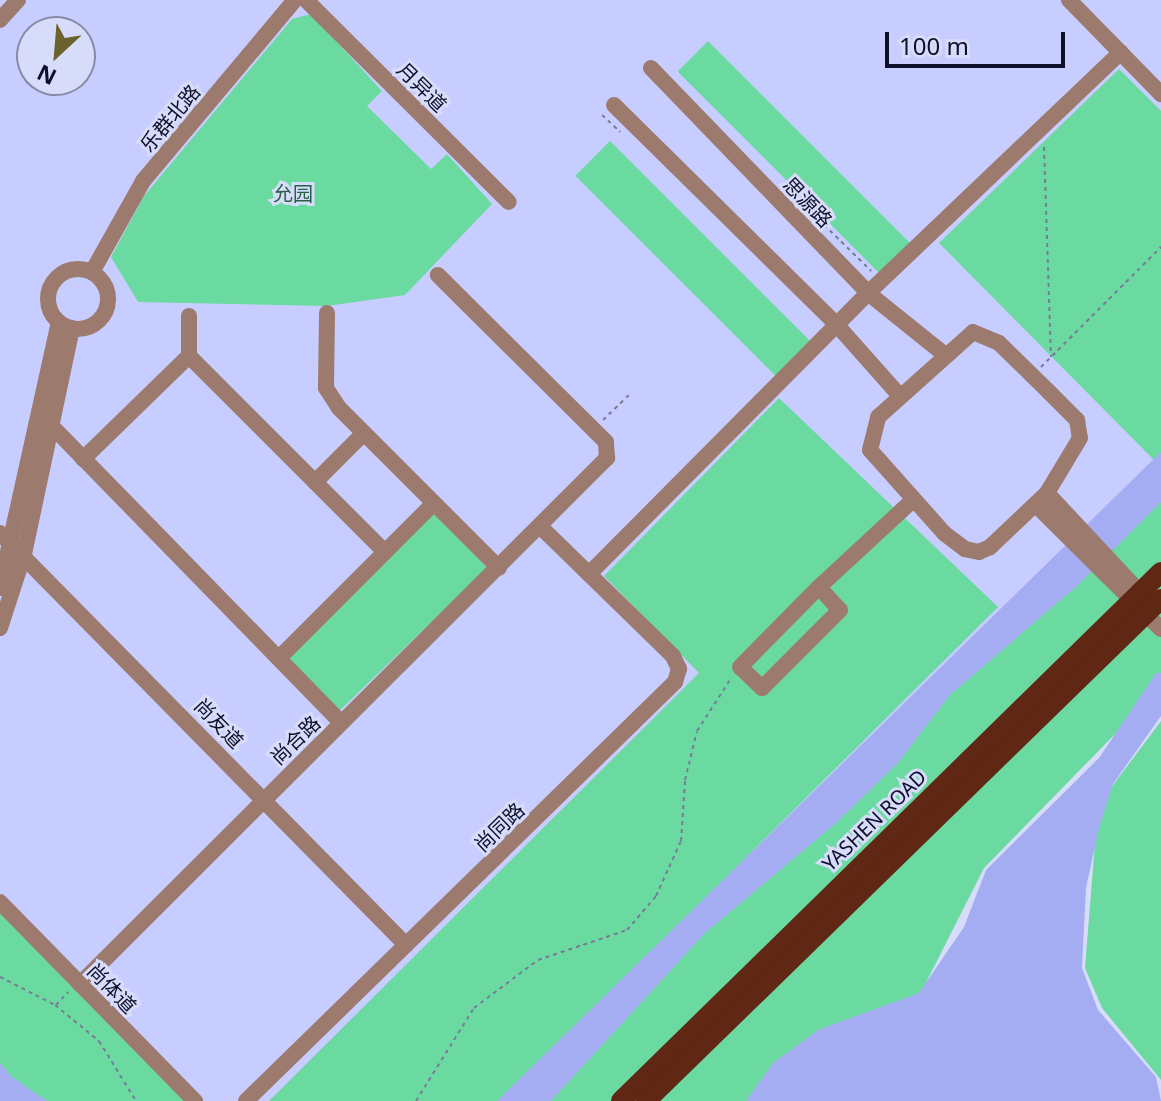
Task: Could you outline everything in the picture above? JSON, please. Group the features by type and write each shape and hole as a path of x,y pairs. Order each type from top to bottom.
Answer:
{"main road":[{"name":"YASHEN ROAD","path":"646,1101 1149,605 1161,572"},
{"name":"YASHEN ROAD","path":"621,1101 1149,605"}],"street":[{"path":"0,20 18,0"},
{"name":"乐群北路","path":"92,272 143,181 295,0"},
{"name":"月异道","path":"306,0 509,202"},
{"path":"1075,2 1161,94"},
{"path":"542,528 589,574 836,324 1121,52"},
{"name":"思源路","path":"651,68 868,293 944,354"},
{"path":"614,105 836,324 900,396"},
{"path":"0,628 66,325 48,298 54,280 67,271 92,272 104,284 107,308 89,326 66,325"},
{"path":"438,275 593,429"},
{"path":"327,313 326,388 364,433 499,568"},
{"path":"189,316 189,356 385,552"},
{"path":"973,332 999,343 1077,420 1080,438 1041,499 979,552 965,549 944,533 870,450 878,417 944,354 973,332"},
{"path":"83,459 189,356"},
{"path":"44,419 341,723"},
{"name":"尚合路","path":"79,983 542,528 607,458 610,449 593,429"},
{"path":"315,482 364,433"},
{"path":"819,587 840,610 762,688 740,667 819,587 914,499"},
{"path":"1041,499 1149,605 1161,629"},
{"path":"279,658 434,503"},
{"name":"尚友道","path":"0,533 406,945"},
{"path":"0,588 19,549"},
{"name":"尚同路","path":"246,1101 675,682 679,669 673,656 589,574"},
{"name":"尚体道","path":"0,902 195,1101"}],"path":[{"path":"1044,125 1051,357"},
{"path":"1032,376 1161,247"},
{"path":"593,429 632,392"},
{"path":"416,1101 474,1008 538,960 627,930 656,896 681,841 685,780 697,731 740,667"},
{"path":"0,977 55,1005 99,1041 136,1101"},
{"path":"55,1005 79,983"}],"shaded area":[{"path":"0,0 1161,0 1161,489 518,1101 27,1101 0,1076"},
{"path":"1161,452 1161,502 1077,586 950,695 897,764 836,823 705,933 551,1101 497,1101"},
{"path":"1156,673 1161,673 1161,716 1113,784 1099,828 1086,888 1082,968 1098,1010 1156,1077 1161,1101 746,1101 773,1063 818,1030 919,993 964,927 986,870 1099,758"},
{"path":"0,1063 12,1077 47,1101 0,1101"}],"green space":[{"name":"允园","path":"311,14 382,91 367,106 431,169 447,154 492,204 405,295 327,306 138,302 111,257 144,196 292,19"},
{"path":"708,41 910,243 880,274 678,71"},
{"path":"1119,69 1161,111 1161,453 1154,460 939,243"},
{"path":"610,141 811,342 776,376 575,176"},
{"path":"779,398 998,607 501,1101 269,1101 699,673 604,576"},
{"path":"1161,489 1161,687 984,868 866,1101 523,1101"},
{"path":"433,512 487,568 339,711 285,655"},
{"path":"1161,721 1161,1080 1102,1008 1085,968 1098,805"},
{"path":"0,913 185,1101 43,1101 11,1077 0,1064"}]}
